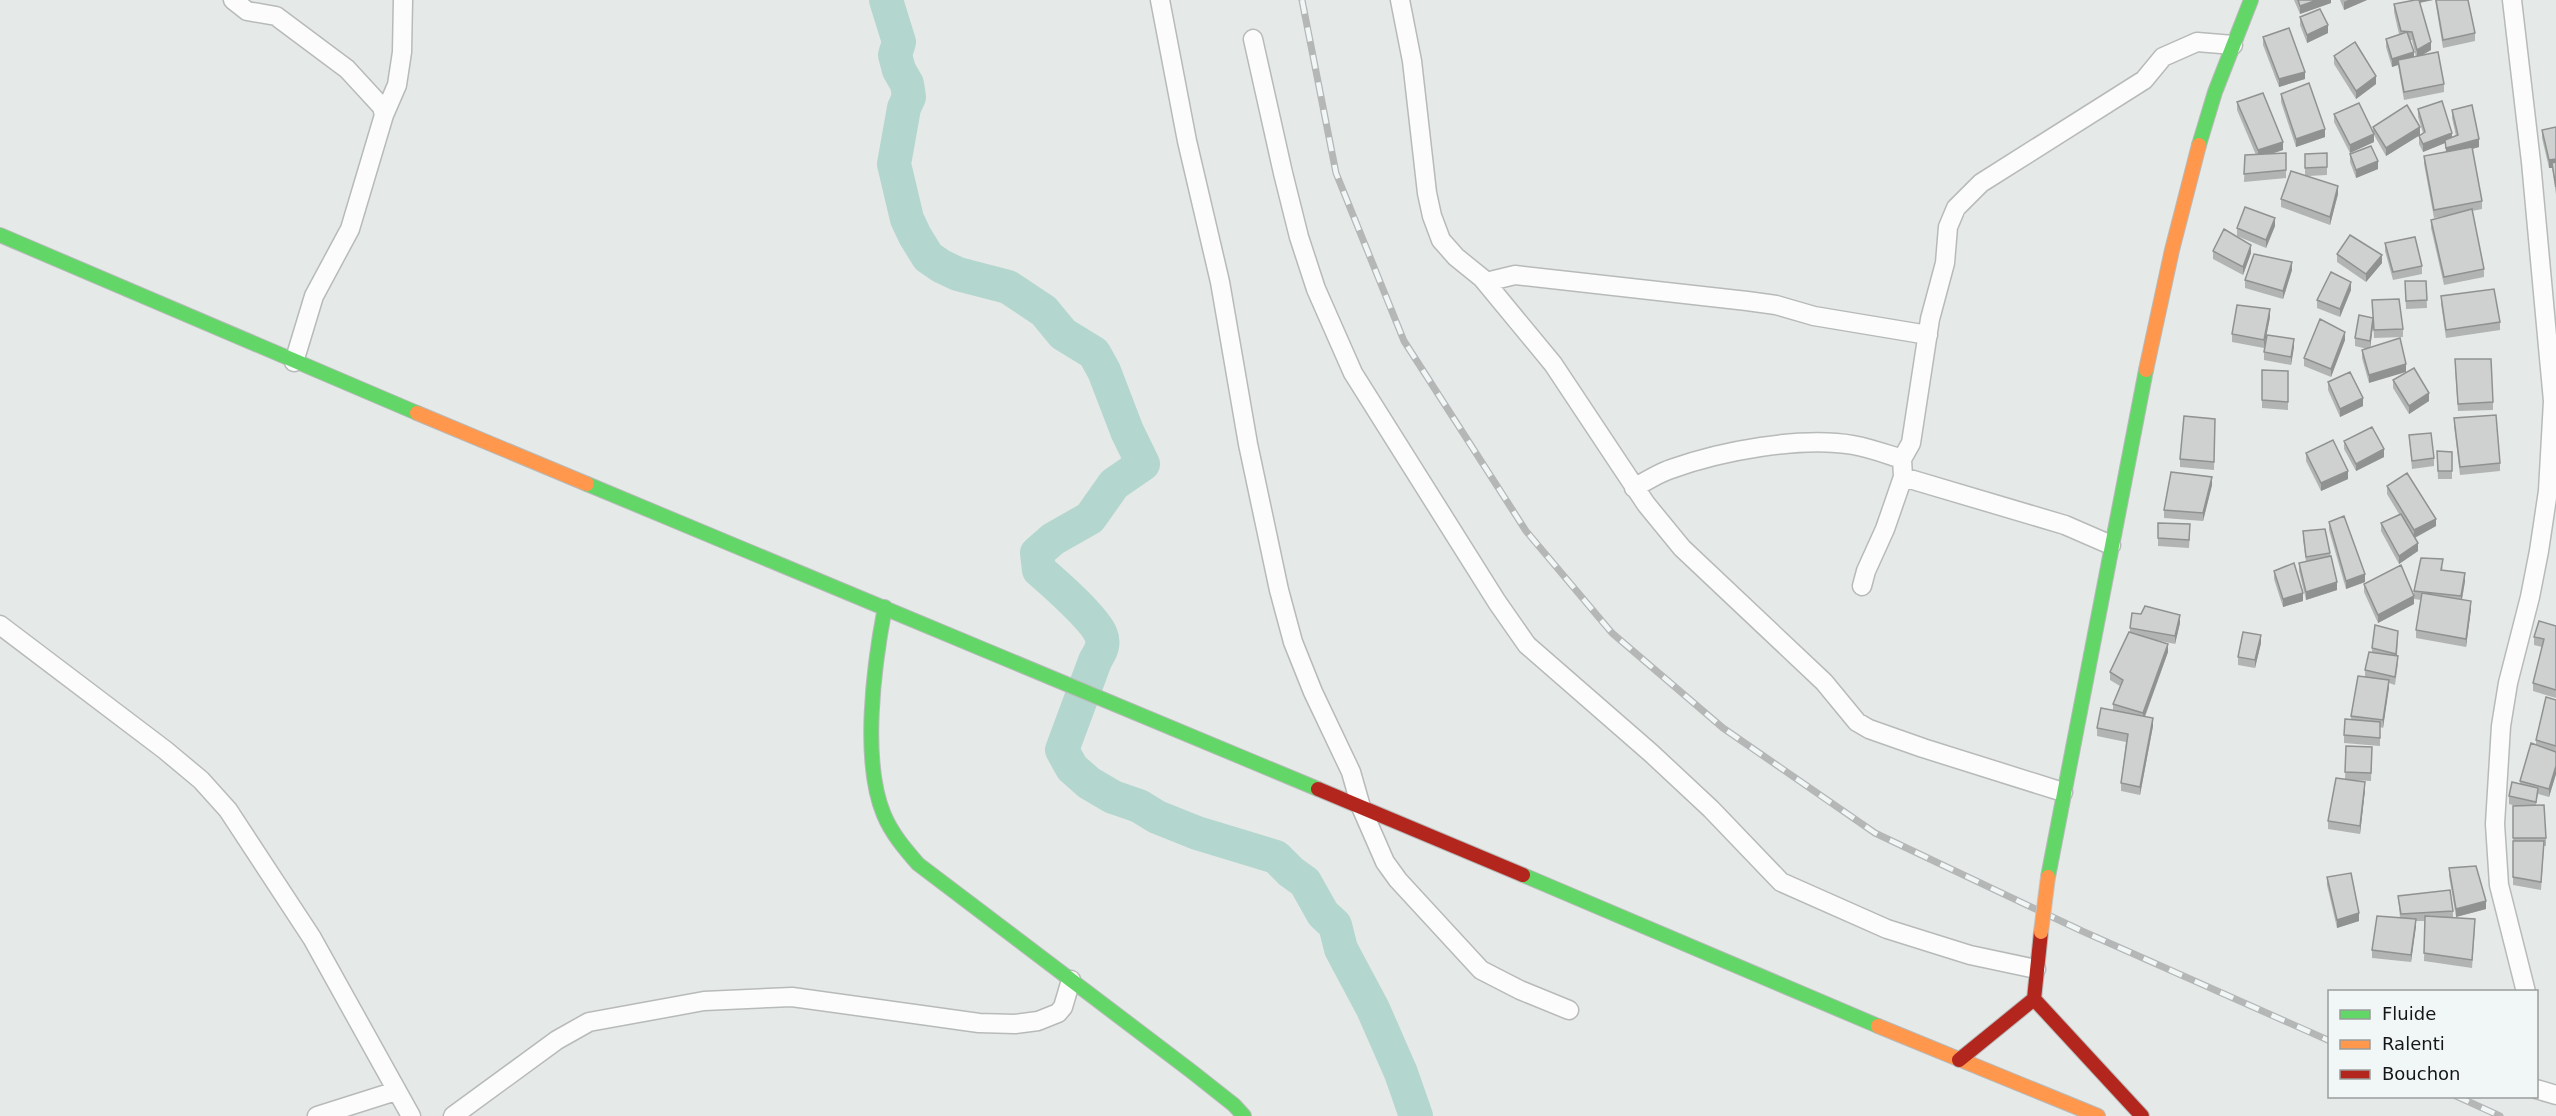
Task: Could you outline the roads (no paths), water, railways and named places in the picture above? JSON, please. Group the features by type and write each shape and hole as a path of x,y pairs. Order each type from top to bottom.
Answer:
{"main road":[{"path":"2142,1116 2034,999 2036,969 2062,792 2141,391 2172,250 2193,163 2215,92 2251,0"},
{"path":"0,235 294,362 885,607 1959,1060 2098,1116"},
{"path":"885,607 870,705 874,778 881,808 898,841 918,864 1191,1071 1234,1105 1244,1116"},
{"path":"1959,1060 2034,999"}],"street":[{"path":"232,0 247,11 276,16 316,45 347,69 382,107 384,115"},
{"path":"294,362 314,296 350,229 384,115 397,86 402,52 404,0"},
{"path":"1160,0 1187,141 1220,282 1235,376 1279,590 1293,642 1313,692 1351,771 1361,807 1385,862 1398,880 1473,962 1492,978 1569,1010"},
{"path":"1400,0 1412,61 1432,216 1441,240 1456,257 1486,282 1553,364 1634,488 1689,555 1824,682 1857,722 1869,729 1923,748 2062,792"},
{"path":"2512,0 2531,162 2553,401 2548,491 2539,551 2508,683 2501,726 2495,831 2499,885 2525,990"},
{"path":"1253,39 1282,173 1299,237 1316,289 1353,373 1497,602 1527,645 1629,733 1703,801 1781,882 1887,929 1970,955 2036,969"},
{"path":"1862,586 1866,571 1885,529 1911,443 1928,335 1945,262 1948,227 1956,208 1981,183 2144,80 2163,57 2197,42 2233,45"},
{"path":"1486,282 1515,276 1747,301 1776,305 1814,316 1928,335"},
{"path":"1634,488 1668,470 1714,454 1827,443 1854,446 1903,468 2065,525 2111,545"},
{"path":"0,624 165,750 201,780 228,810 312,938 411,1116"},
{"path":"453,1116 557,1040 589,1022 704,1001 792,997 979,1023 1015,1024 1038,1021 1058,1013 1064,1007 1071,980"},
{"path":"2538,1090 2556,1095"},
{"path":"317,1116 396,1091"}],"waterway":[{"path":"886,0 899,42 895,55 899,70 907,84 909,97 904,108 894,164 907,219 915,236 928,257 941,266 958,274 1008,287 1044,311 1063,334 1094,353 1104,371 1127,431 1143,464 1114,484 1090,518 1053,539 1037,553 1039,570 1082,611 1097,628 1102,639 1101,648 1062,750 1072,768 1089,783 1113,797 1139,806 1157,817 1197,833 1276,857 1305,882 1323,914 1335,925 1341,949 1373,1009 1401,1073 1416,1116"}],"railway":[{"path":"1302,0 1336,173 1404,341 1526,531 1612,633 1723,728 1875,833 2082,931 2328,1040"},
{"path":"2460,1098 2500,1116"}]}
